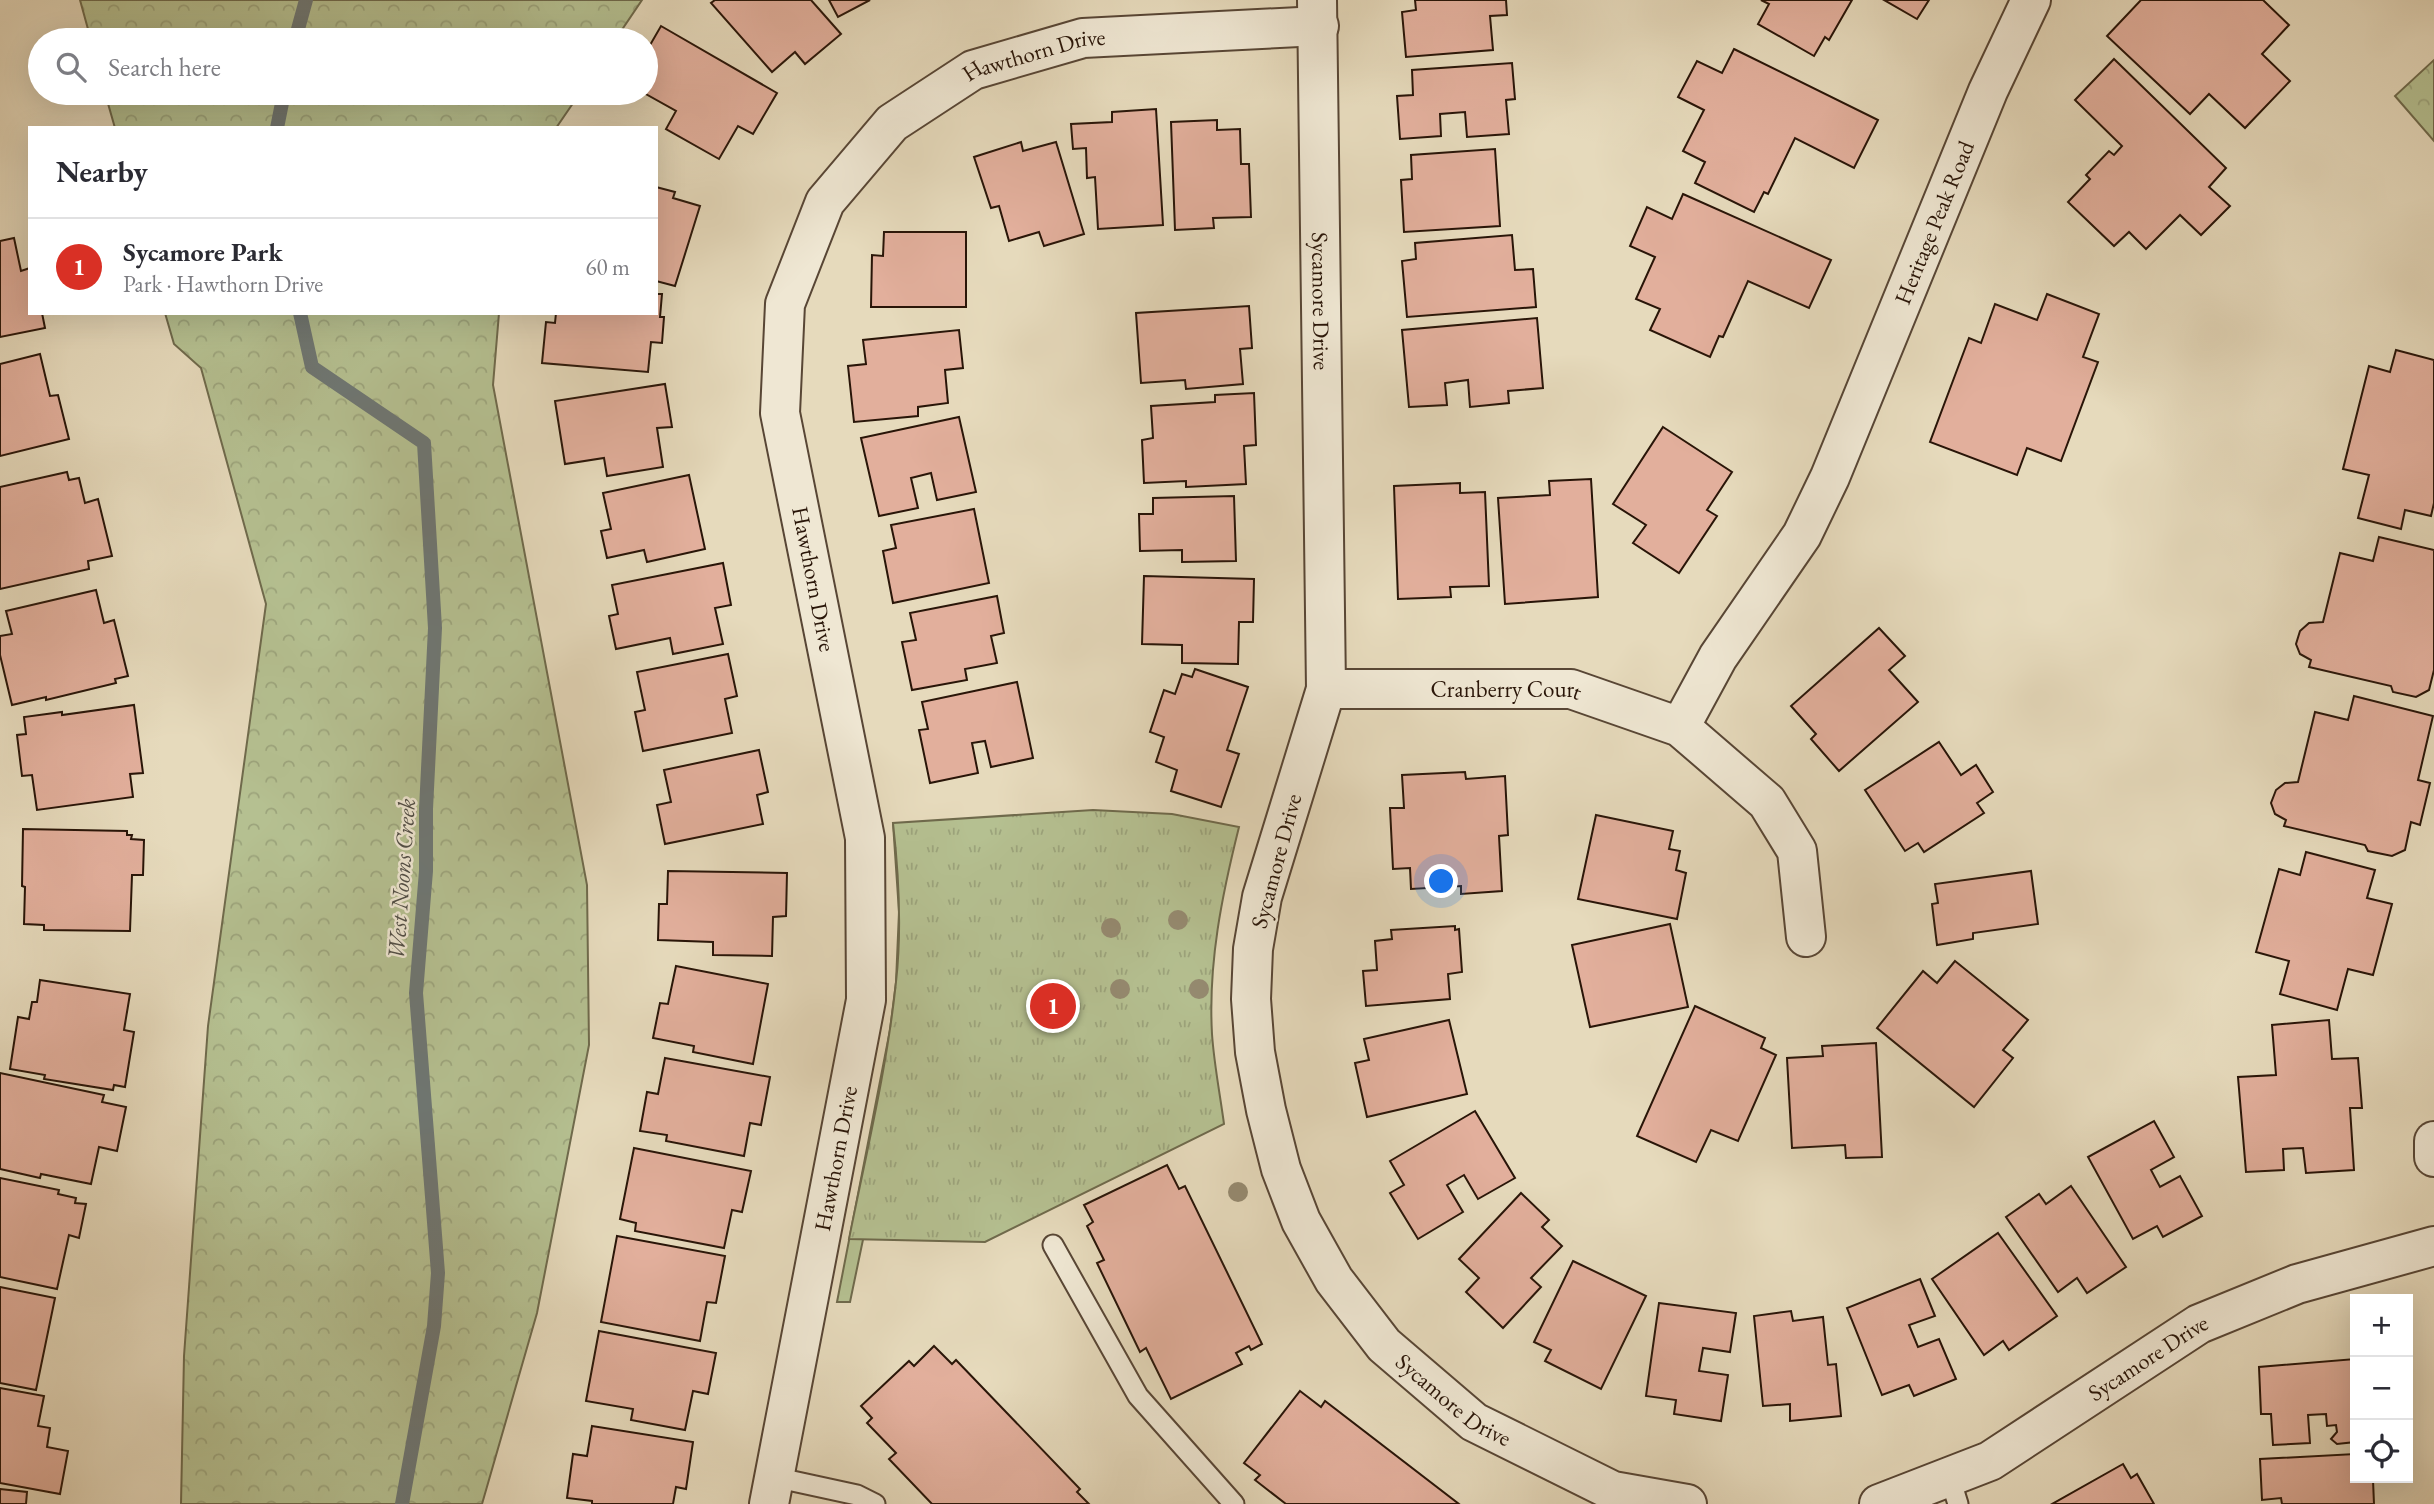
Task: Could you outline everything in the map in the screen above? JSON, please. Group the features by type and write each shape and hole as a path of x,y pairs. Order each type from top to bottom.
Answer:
{"street":[{"name":"Heritage Peak Road","path":"1680,727 1718,657 1802,535 1842,447 1987,90 2031,0"},
{"name":"Sycamore Drive","path":"1318,13 1326,689 1262,897 1253,949 1251,999 1255,1052 1266,1110 1282,1169 1301,1221 1334,1280 1384,1345 1474,1422 1613,1491 1687,1504"},
{"name":"Hawthorn Drive","path":"771,1490 866,1000 865,838 780,413 785,304 825,202 892,123 973,70 1083,38 1318,13"},
{"name":"Cranberry Court","path":"1326,689 1571,689 1680,727 1767,802 1797,851 1806,937"},
{"path":"2434,1141 2434,1157"},
{"name":"Sycamore Drive","path":"1879,1504 1954,1491 1990,1461 2199,1324 2297,1284 2434,1246"}],"lane":[{"path":"1053,1245 1138,1396 1234,1504"},
{"path":"771,1490 857,1495 875,1504"}],"green space":[{"path":"80,0 642,0 623,28 88,28"},
{"path":"2434,60 2434,141 2395,96"},
{"path":"108,105 572,105 557,126 114,126"},
{"path":"166,315 499,315 493,385 587,885 589,1045 537,1313 482,1504 181,1504 184,1356 208,1026 266,604 201,368 174,344"},
{"path":"1093,810 1172,814 1239,827 1222,904 1212,981 1213,1045 1224,1124 985,1242 849,1239 882,1079 896,982 899,903 893,823"},
{"path":"893,823 909,887 875,1182 850,1302 837,1302 890,1030 896,982 899,912"}],"building":[{"path":"715,0 811,0 841,34 805,64 795,52 772,72 711,3"},
{"path":"829,0 870,0 838,17"},
{"path":"1415,0 1506,0 1507,15 1490,16 1493,50 1406,57 1402,12 1416,10"},
{"path":"1761,0 1852,0 1829,40 1825,37 1814,56 1758,24 1769,4"},
{"path":"1884,0 1929,0 1917,19"},
{"path":"2141,0 2263,0 2289,25 2262,54 2290,81 2245,128 2209,94 2190,114 2107,36"},
{"path":"661,26 777,93 753,134 738,126 719,159 666,129 676,111 658,101 658,31"},
{"path":"1734,49 1878,120 1854,168 1795,138 1768,194 1764,192 1754,212 1695,183 1705,162 1683,151 1704,110 1678,97 1697,61 1722,73"},
{"path":"2114,59 2226,168 2209,187 2230,206 2201,235 2180,215 2146,249 2129,232 2114,246 2068,202 2090,179 2086,175 2109,151 2114,155 2122,146 2075,100"},
{"path":"1512,63 1515,99 1506,100 1509,134 1467,137 1465,112 1440,114 1441,136 1400,139 1397,96 1413,95 1412,70"},
{"path":"1156,109 1163,225 1098,229 1095,177 1087,178 1086,148 1073,149 1071,124 1112,122 1112,112"},
{"path":"1217,120 1217,130 1240,129 1241,164 1249,164 1251,217 1213,218 1214,228 1175,230 1171,122"},
{"path":"1021,142 1023,151 1056,142 1084,234 1044,246 1039,232 1009,241 999,206 991,208 974,157"},
{"path":"1495,149 1500,226 1404,232 1401,180 1412,179 1411,155"},
{"path":"658,188 675,192 673,198 700,206 675,286 658,282"},
{"path":"1683,194 1831,260 1809,308 1748,281 1723,337 1719,336 1710,357 1650,330 1660,309 1636,299 1655,257 1630,246 1647,207 1672,219"},
{"path":"884,232 966,232 966,307 871,307 872,255 883,256"},
{"path":"1512,235 1515,270 1533,269 1536,307 1407,317 1402,261 1416,259 1415,243"},
{"path":"14,238 21,271 28,269 28,315 42,315 45,328 0,337 0,241"},
{"path":"658,294 662,294 662,343 651,342 648,372 542,363 546,322 555,323 556,315 658,315"},
{"path":"2047,294 2099,314 2083,357 2098,362 2061,461 2027,448 2017,475 1930,442 1969,338 1981,343 1995,304 2037,320"},
{"path":"1249,306 1252,348 1240,349 1243,384 1186,389 1185,380 1141,383 1136,313"},
{"path":"1537,318 1543,388 1508,391 1509,403 1470,407 1468,380 1445,383 1447,405 1409,407 1402,330"},
{"path":"959,330 963,368 945,370 948,403 918,407 918,416 854,422 848,366 866,364 863,340"},
{"path":"2396,350 2434,360 2434,503 2431,516 2405,510 2401,529 2358,518 2369,475 2343,469 2369,366 2390,372"},
{"path":"40,354 50,396 58,395 69,439 0,456 0,364"},
{"path":"665,384 672,427 657,428 663,467 607,476 604,458 565,464 555,401"},
{"path":"1254,393 1256,445 1244,446 1246,484 1186,487 1186,481 1144,483 1142,440 1153,438 1151,406 1215,402 1215,395"},
{"path":"959,417 976,492 937,500 931,473 911,478 918,508 879,516 861,438"},
{"path":"1663,427 1732,472 1707,510 1717,516 1679,573 1633,543 1646,525 1613,504"},
{"path":"67,472 69,480 79,478 85,503 98,499 112,556 88,561 89,569 0,589 0,487"},
{"path":"689,475 705,549 647,562 644,550 607,558 601,531 611,529 603,493"},
{"path":"1591,479 1598,597 1505,604 1498,498 1550,495 1549,481"},
{"path":"1460,483 1460,493 1485,492 1489,586 1450,587 1451,597 1398,599 1394,486"},
{"path":"1234,496 1236,561 1182,562 1182,550 1140,551 1139,514 1153,514 1153,498"},
{"path":"974,509 989,583 893,603 883,551 896,548 891,525"},
{"path":"2379,537 2434,550 2434,670 2429,690 2416,697 2393,692 2391,686 2309,667 2311,660 2300,654 2296,644 2300,631 2309,623 2323,622 2340,553 2373,561"},
{"path":"723,563 731,605 715,608 723,644 673,654 670,638 616,649 609,616 618,614 612,585"},
{"path":"1144,576 1254,579 1253,622 1239,622 1238,664 1182,663 1182,645 1142,644"},
{"path":"96,590 104,623 114,620 128,676 115,679 116,683 46,700 46,697 12,705 0,655 0,636 12,634 6,611"},
{"path":"997,596 1004,633 991,636 997,663 965,669 967,680 912,690 902,642 916,640 910,613"},
{"path":"1879,628 1905,656 1889,670 1918,702 1839,771 1811,739 1816,734 1791,706"},
{"path":"728,654 737,696 725,699 732,733 643,751 635,712 645,710 637,672"},
{"path":"1195,669 1248,687 1227,750 1239,754 1221,807 1171,791 1177,770 1156,762 1164,737 1150,732 1164,690 1175,694 1182,674 1192,677"},
{"path":"1017,682 1033,758 991,767 985,741 972,743 978,773 930,783 919,730 928,729 922,702"},
{"path":"2354,696 2433,716 2418,780 2430,783 2420,825 2411,822 2405,850 2392,856 2368,851 2365,845 2284,826 2286,820 2275,814 2271,803 2276,790 2285,783 2298,782 2315,712 2348,720"},
{"path":"134,705 143,773 130,774 133,797 37,810 32,775 22,776 17,735 26,734 24,717 62,712 62,715"},
{"path":"1939,742 1961,775 1976,765 1993,792 1977,803 1984,813 1924,852 1918,843 1905,851 1865,790"},
{"path":"759,750 768,792 757,795 763,824 665,844 657,805 671,802 664,770"},
{"path":"1465,772 1466,779 1505,776 1508,835 1499,836 1502,891 1461,894 1461,886 1411,889 1410,868 1393,869 1390,808 1404,808 1402,775"},
{"path":"1596,815 1673,831 1669,849 1680,851 1676,870 1686,873 1677,919 1578,899"},
{"path":"23,829 127,831 127,835 132,835 131,839 144,840 143,875 132,875 130,931 44,930 44,925 24,924"},
{"path":"2306,852 2375,870 2367,898 2392,904 2373,975 2348,969 2337,1010 2280,994 2289,961 2256,952 2279,869 2300,875"},
{"path":"668,871 787,873 786,916 773,917 772,956 713,955 713,942 658,940 659,904 667,904"},
{"path":"2031,871 2038,924 1973,933 1973,939 1937,945 1932,904 1938,903 1935,884"},
{"path":"1670,924 1688,1007 1590,1027 1572,945"},
{"path":"1455,926 1455,930 1459,929 1462,972 1448,974 1450,999 1366,1006 1363,971 1377,970 1375,941 1392,939 1391,930"},
{"path":"1955,961 2028,1020 2003,1050 2013,1058 1974,1107 1877,1028 1923,971 1937,983"},
{"path":"676,966 768,984 753,1064 693,1052 694,1046 653,1038 660,1003 668,1004"},
{"path":"40,980 130,994 124,1030 134,1032 125,1087 114,1085 113,1090 44,1079 45,1075 10,1069 18,1017 29,1019 32,1002 37,1002"},
{"path":"1695,1006 1765,1038 1761,1048 1776,1055 1738,1141 1711,1130 1696,1162 1637,1136"},
{"path":"1449,1020 1467,1094 1367,1117 1355,1063 1369,1060 1364,1039"},
{"path":"2329,1020 2332,1059 2358,1058 2362,1108 2350,1108 2354,1170 2306,1173 2303,1148 2283,1149 2284,1170 2246,1172 2238,1077 2276,1075 2272,1025"},
{"path":"1876,1043 1882,1157 1846,1158 1845,1145 1792,1148 1787,1058 1823,1056 1822,1046"},
{"path":"665,1058 770,1077 761,1125 750,1123 744,1156 666,1141 667,1135 640,1131 647,1092 658,1094"},
{"path":"0,1073 104,1095 102,1102 126,1107 117,1151 99,1147 91,1184 41,1174 40,1178 0,1169"},
{"path":"1475,1111 1515,1178 1478,1199 1464,1175 1447,1185 1463,1212 1418,1239 1390,1193 1404,1185 1390,1161"},
{"path":"2154,1121 2174,1157 2151,1170 2160,1187 2180,1176 2202,1216 2163,1237 2157,1226 2133,1239 2088,1157"},
{"path":"634,1148 751,1171 742,1212 732,1210 724,1248 635,1231 636,1223 620,1219"},
{"path":"1167,1165 1179,1189 1185,1186 1262,1344 1251,1350 1249,1346 1236,1353 1242,1364 1171,1399 1146,1348 1140,1352 1097,1263 1104,1260 1087,1226 1093,1222 1084,1205"},
{"path":"0,1178 59,1190 58,1194 76,1198 75,1203 86,1204 79,1238 69,1235 57,1289 0,1277"},
{"path":"2071,1186 2126,1267 2087,1293 2077,1278 2058,1292 2006,1217 2039,1194 2046,1204"},
{"path":"1521,1193 1549,1220 1542,1227 1562,1246 1531,1278 1541,1287 1503,1328 1466,1292 1479,1278 1459,1259"},
{"path":"1998,1233 2057,1316 2009,1350 2003,1341 1984,1355 1932,1279"},
{"path":"617,1236 725,1256 716,1303 707,1302 700,1341 601,1322"},
{"path":"1573,1261 1646,1296 1601,1389 1545,1361 1551,1350 1534,1342"},
{"path":"1920,1279 1935,1316 1909,1325 1918,1347 1939,1339 1956,1379 1914,1396 1909,1385 1882,1395 1847,1308"},
{"path":"0,1287 55,1298 36,1390 0,1383"},
{"path":"1659,1303 1736,1313 1730,1352 1703,1348 1699,1371 1728,1375 1721,1421 1674,1414 1676,1400 1646,1396"},
{"path":"1791,1311 1793,1321 1823,1317 1828,1365 1836,1364 1841,1416 1790,1421 1790,1404 1763,1406 1754,1316"},
{"path":"599,1331 716,1353 708,1394 693,1391 685,1430 631,1420 633,1409 586,1401"},
{"path":"934,1346 952,1364 956,1360 1080,1489 1077,1492 1089,1504 932,1504 889,1459 896,1453 867,1423 872,1418 861,1406 909,1361 914,1366"},
{"path":"2350,1359 2350,1443 2337,1444 2331,1439 2337,1432 2336,1425 2327,1426 2326,1414 2308,1415 2310,1443 2273,1445 2271,1414 2261,1414 2259,1367"},
{"path":"0,1388 44,1396 38,1426 50,1428 47,1447 68,1451 60,1494 0,1483"},
{"path":"1300,1391 1321,1407 1325,1401 1459,1504 1286,1504 1255,1480 1260,1475 1244,1463"},
{"path":"592,1426 693,1442 686,1489 676,1487 673,1504 592,1504 592,1501 567,1498 573,1454 587,1456"},
{"path":"2350,1454 2350,1483 2373,1483 2374,1504 2282,1504 2281,1498 2262,1500 2260,1459"},
{"path":"2123,1464 2131,1478 2137,1474 2154,1504 2052,1504"},
{"path":"0,1489 27,1492 26,1504 0,1504"}],"waterway":[{"name":"West Noons Creek","path":"298,28 306,0"},
{"name":"West Noons Creek","path":"277,126 282,105"},
{"name":"West Noons Creek","path":"300,315 312,367 424,443 435,628 426,809 426,871 416,993 438,1273 434,1326 402,1504"}],"place":[{"name":"Sycamore Park","path":"1053,1006"}]}
